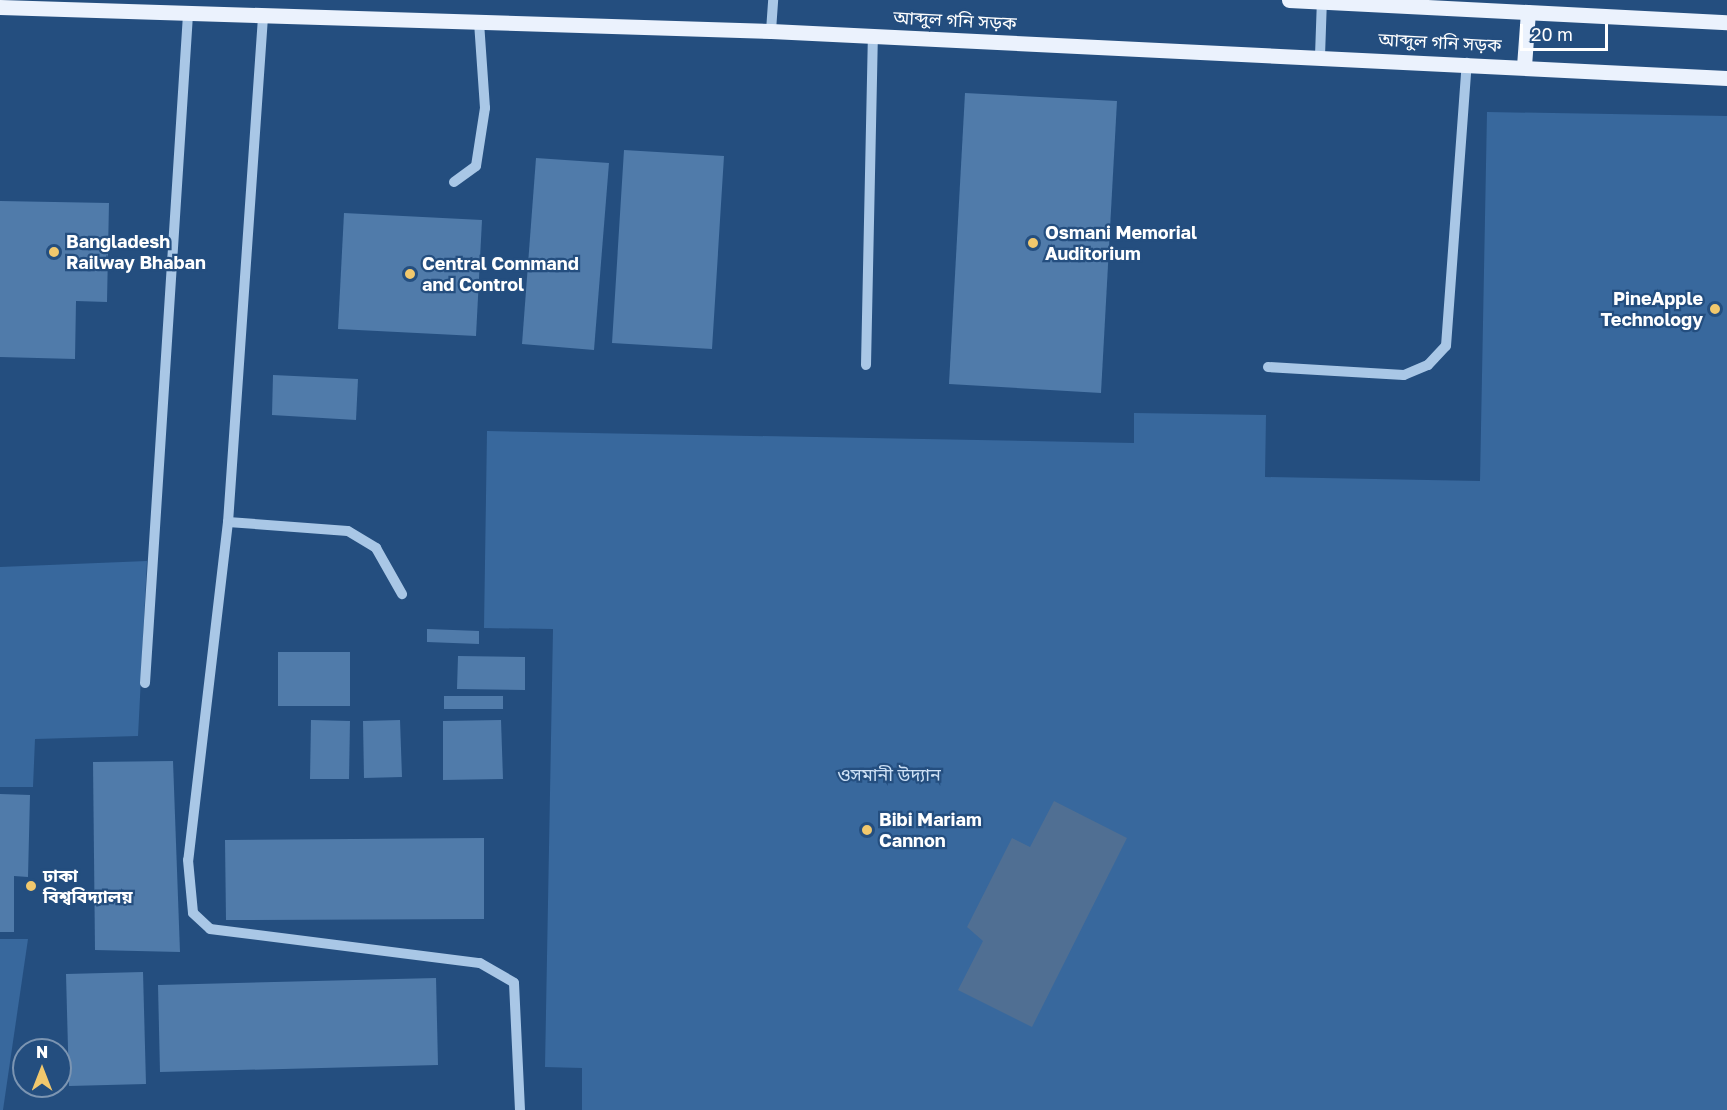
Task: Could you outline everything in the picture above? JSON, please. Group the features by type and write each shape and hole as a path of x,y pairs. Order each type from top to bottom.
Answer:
{"main road":[{"name":"আব্দুল গনি সড়ক","path":"1289,0 1727,22"},
{"name":"আব্দুল গনি সড়ক","path":"0,7 188,15 873,35 1467,63 1727,78"},
{"path":"1524,66 1528,12"}],"street":[{"path":"771,31 773,0"},
{"path":"1320,57 1322,1"},
{"path":"145,683 188,15"},
{"path":"264,17 228,522 189,860 194,913 210,929 480,963 506,978 514,983 520,1110"},
{"path":"453,182 476,166 485,108 479,23"},
{"path":"866,365 873,35"},
{"path":"1268,367 1404,375 1428,365 1446,346 1467,63"},
{"path":"228,522 348,531 376,548 402,594"}],"green space":[{"name":"ওসমানী উদ্যান","path":"1487,112 1727,116 1727,1110 582,1110 582,1068 545,1067 553,629 484,628 487,431 1134,443 1134,413 1266,415 1265,477 1480,481"},
{"path":"147,561 138,736 35,739 33,787 0,787 0,567"},
{"path":"0,939 28,939 3,1110 0,1110"}],"shaded area":[{"path":"1054,801 1127,838 1032,1027 958,990 983,941 967,927 1012,838 1030,847"}],"building":[{"name":"Osmani Memorial Auditorium","path":"965,93 1117,101 1101,393 949,384"},
{"path":"624,150 724,156 712,349 612,343"},
{"path":"536,158 609,163 594,350 522,344"},
{"name":"Bangladesh Railway Bhaban","path":"0,201 109,203 107,302 76,301 75,359 0,357"},
{"name":"Central Command and Control","path":"344,213 482,220 476,336 338,329"},
{"path":"273,375 358,379 356,420 272,415"},
{"path":"427,629 479,631 479,644 427,642"},
{"path":"278,652 350,652 350,706 278,706"},
{"path":"458,656 525,657 525,690 457,689"},
{"path":"444,696 503,696 503,709 444,709"},
{"path":"311,720 350,721 349,779 310,779"},
{"path":"400,720 402,777 364,778 363,721"},
{"path":"501,720 503,779 443,780 443,721"},
{"path":"173,761 180,952 95,950 93,762"},
{"path":"0,794 30,795 28,877 14,876 14,932 0,932"},
{"path":"484,838 484,919 226,920 225,840"},
{"path":"143,972 146,1084 72,1086 72,1038 68,1038 66,974"},
{"path":"436,978 438,1065 160,1072 158,985"}],"place":[{"name":"Osmani Memorial Auditorium","path":"1033,243"},
{"name":"Bangladesh Railway Bhaban","path":"54,252"},
{"name":"Central Command and Control","path":"410,274"},
{"name":"PineApple Technology","path":"1715,309"},
{"name":"Bibi Mariam Cannon","path":"867,830"},
{"name":"ঢাকা বিশ্ববিদ্যালয়","path":"31,886"}]}
